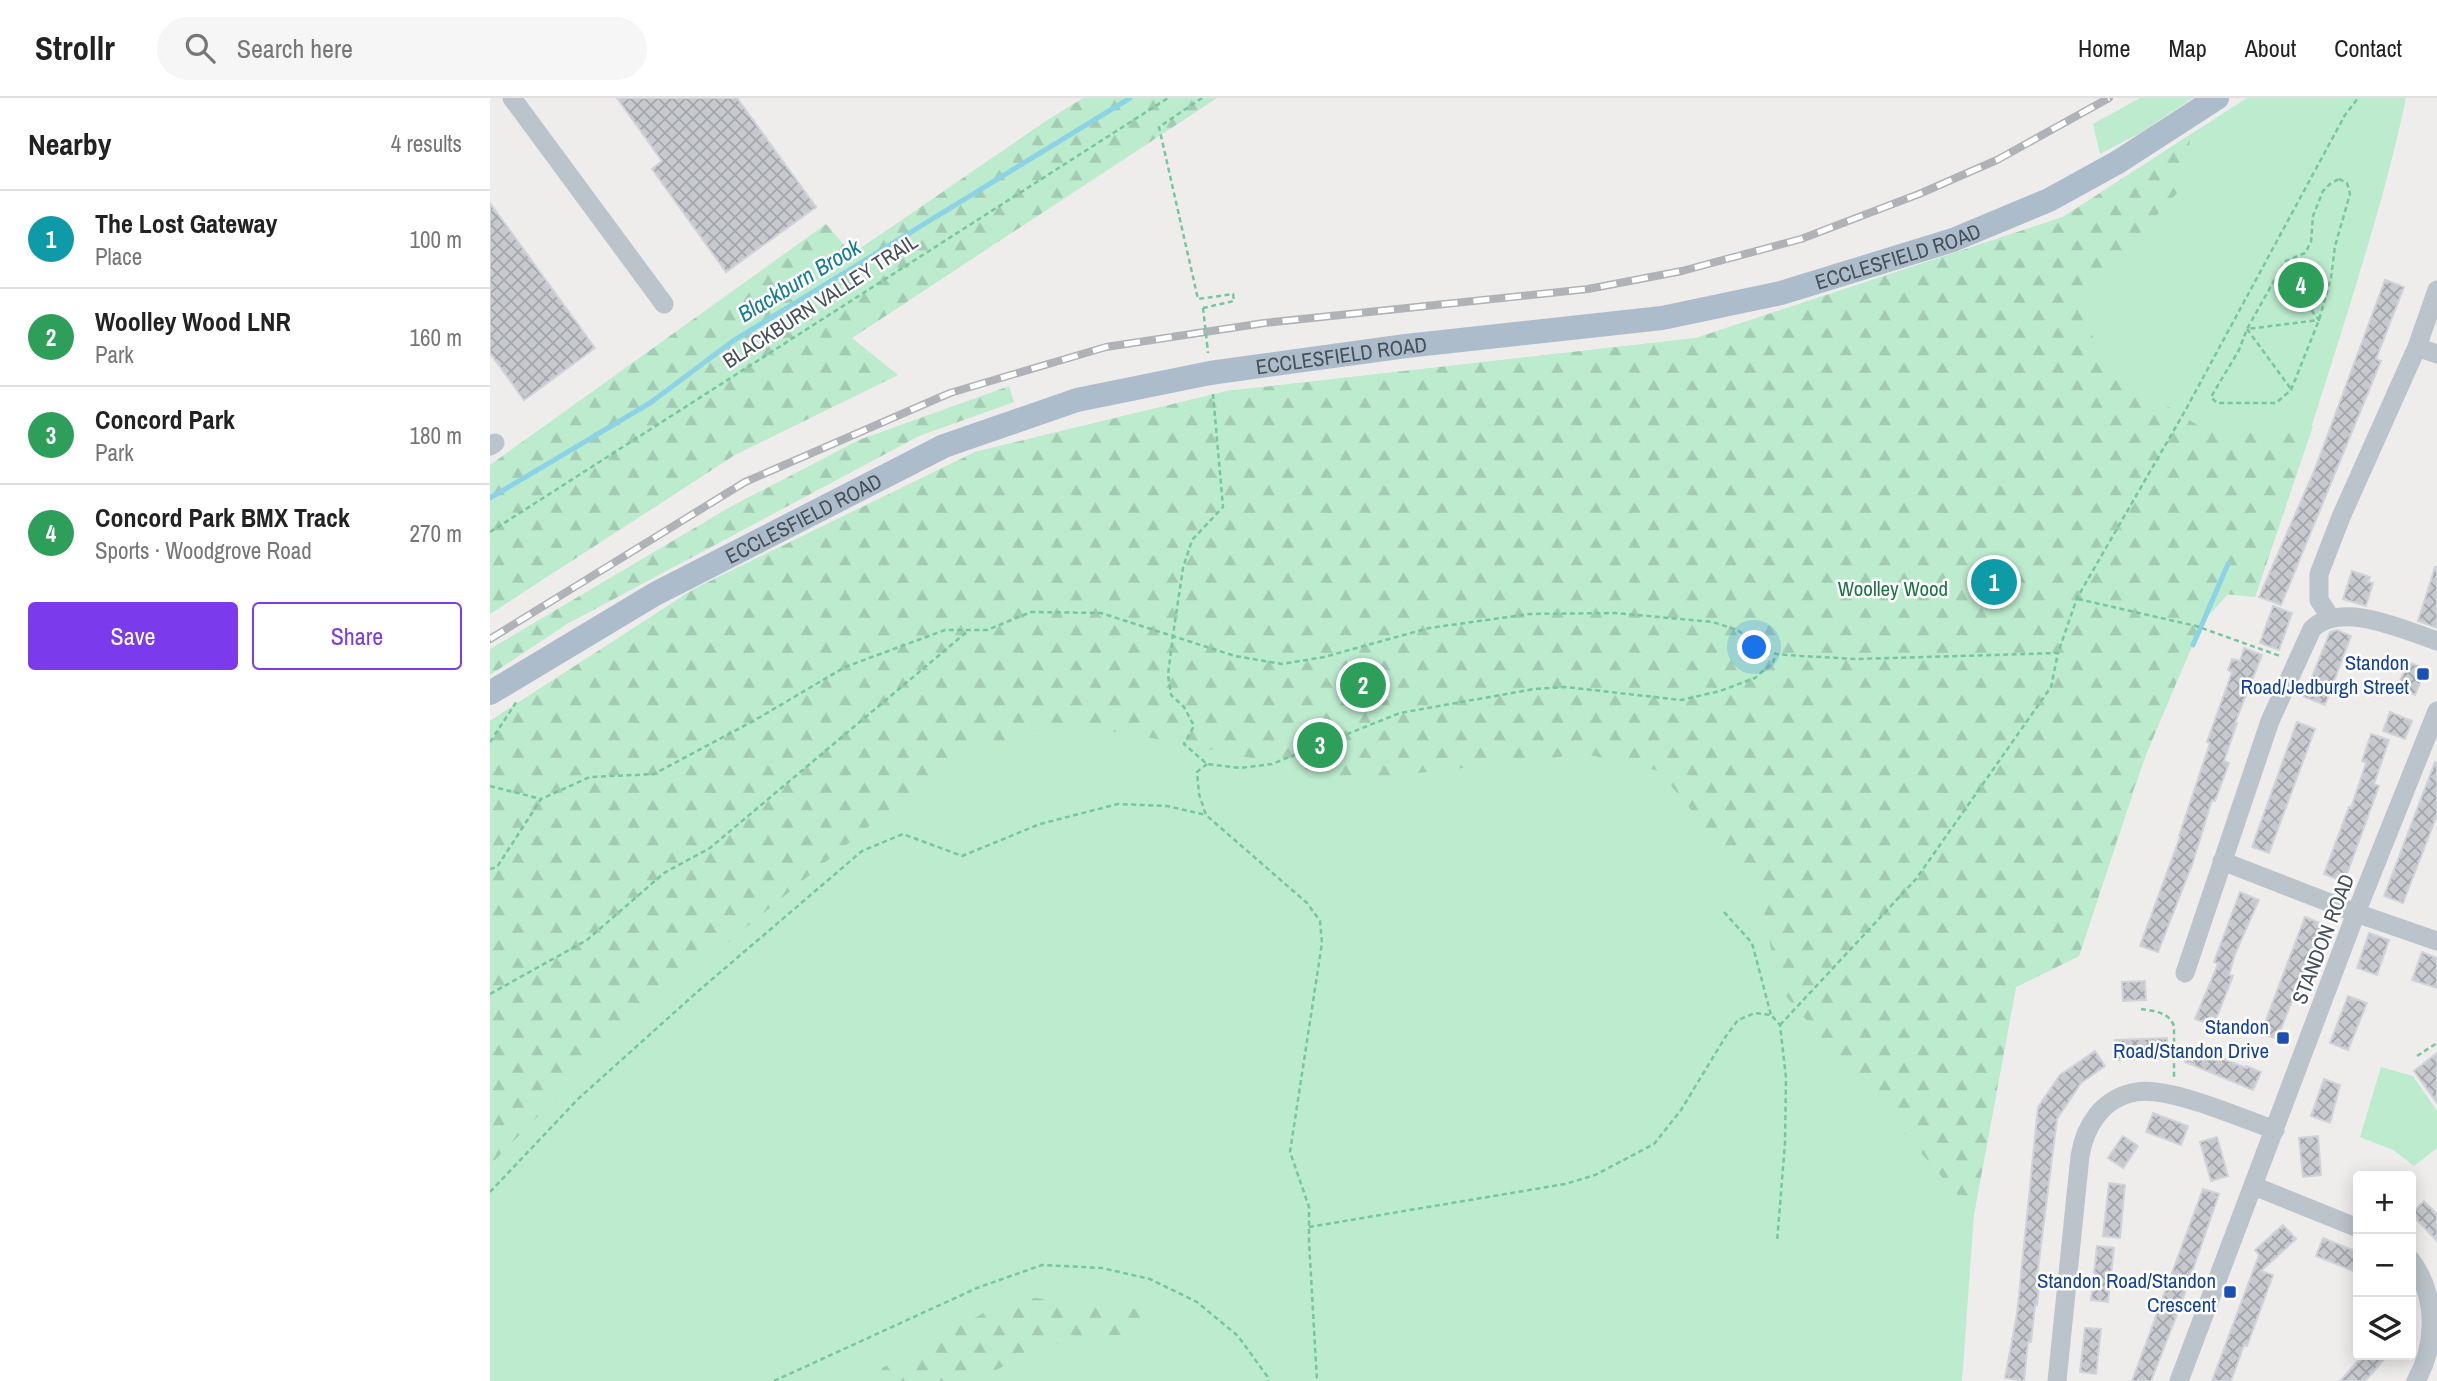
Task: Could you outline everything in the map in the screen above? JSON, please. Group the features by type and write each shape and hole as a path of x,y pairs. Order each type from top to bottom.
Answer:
{"main road":[{"name":"ECCLESFIELD ROAD","path":"490,693 654,594 944,446 1077,400 1210,373 1419,345 1662,318 1781,293 1953,240 2049,200 2118,162 2217,98"}],"street":[{"path":"512,98 664,304"},
{"path":"2330,618 2319,600 2319,574 2341,517 2417,347 2437,290"},
{"path":"2417,347 2437,354"},
{"path":"2185,973 2270,721 2312,629 2320,621 2330,618 2354,617 2387,624 2437,641"},
{"name":"STANDON ROAD","path":"2179,1381 2357,913 2437,712"},
{"path":"2222,861 2437,941"},
{"path":"2057,1381 2083,1137 2097,1114 2122,1097 2145,1091 2174,1096 2275,1130"},
{"path":"2254,1186 2353,1226"},
{"path":"2416,1267 2434,1307 2436,1326 2434,1349 2426,1369 2417,1381"}],"path":[{"name":"BLACKBURN VALLEY TRAIL","path":"490,532 1168,98"},
{"path":"1202,98 1159,127 1198,299 1233,294 1234,301 1203,308 1207,342"},
{"path":"1780,1025 1916,879 2051,687 2058,653 2077,598 2185,411 2345,116 2358,98"},
{"path":"2339,180 2347,183 2350,194 2335,246 2331,278 2319,320 2291,390 2276,403 2217,403 2211,397 2239,350 2247,329 2280,270 2286,261 2305,253 2311,242 2313,216 2323,191 2339,180"},
{"path":"2280,270 2319,320"},
{"path":"2247,329 2319,320"},
{"path":"2247,329 2291,390"},
{"path":"1210,373 1223,507 1192,540 1183,568 1168,675 1171,695 1184,707 1194,726 1184,744 1207,764 1240,768 1272,764 1400,713 1534,689 1566,687 1681,700 1720,691 1755,678 1773,662 1776,654"},
{"path":"2077,598 2196,626 2296,662"},
{"path":"490,869 497,867 541,799 590,777 654,774 755,720 845,667 945,630 987,630 1031,612 1101,613 1236,656 1282,664 1324,657 1429,628 1530,614 1615,613 1713,622 1737,630 1776,654 1857,660 2058,653"},
{"path":"490,994 587,940 664,873 710,848 968,630"},
{"path":"490,742 517,704 518,676"},
{"path":"1206,815 1199,793 1197,772 1207,764"},
{"path":"490,786 541,799"},
{"path":"490,1192 578,1099 695,993 862,851 903,834 962,856 1040,824 1118,804 1167,806 1206,815 1307,903 1320,921 1322,943 1290,1152 1309,1206 1317,1381"},
{"path":"1724,912 1752,943 1771,1015 1780,1025 1786,1078 1785,1143 1777,1242"},
{"path":"2141,1009 2161,1013 2172,1019 2174,1096"},
{"path":"1309,1227 1565,1184 1595,1175 1654,1144 1681,1110 1738,1020 1755,1013 1771,1015"},
{"path":"2417,1056 2437,1043"},
{"path":"774,1381 978,1287 1042,1265 1102,1268 1150,1279 1197,1301 1238,1336 1268,1381"}],"green space":[{"path":"1083,98 1217,98 852,338 898,375 735,455 490,614 490,465 826,224 852,254"},
{"path":"2140,98 2193,98 2140,133 2100,154 2093,124"},
{"path":"2247,98 2406,98 2388,174 2352,298 2255,597 2228,594 2202,623 2146,754 2079,956 2016,987 1974,1214 1962,1381 490,1381 490,721 694,589 975,452 1227,391 1696,338 2063,217"},
{"name":"Woolley Wood","path":"2191,134 2181,189 2080,298 2102,365 2199,426 2313,426 2255,597 2214,593 2140,769 2079,956 2016,987 1974,1214 1778,987 1761,895 1659,771 1586,754 1356,780 1118,732 1046,728 955,755 627,1026 490,1165 490,721 694,589 975,452 1227,391 1696,338 2063,217"},
{"path":"1009,386 1014,402 919,436 567,624 490,675 490,649 730,507 859,440"},
{"path":"2381,1067 2413,1076 2437,1111 2437,1148 2414,1166 2393,1150 2360,1137"},
{"path":"1015,1296 1146,1310 1144,1333 1067,1339 970,1381 881,1381 882,1368"}],"building":[{"path":"617,98 737,98 816,207 726,272 652,169 662,161"},
{"path":"490,203 595,348 524,400 490,353"},
{"path":"2385,280 2404,287 2376,359 2381,361 2281,605 2259,597 2315,469"},
{"path":"2437,567 2437,628 2418,621"},
{"path":"2352,571 2370,577 2368,582 2373,583 2366,606 2343,599"},
{"path":"2273,606 2292,613 2279,650 2260,643"},
{"path":"2337,630 2351,636 2325,705 2304,697 2330,632"},
{"path":"2244,648 2262,655 2235,723 2224,761 2229,763 2215,801 2212,800 2193,862 2158,952 2140,946 2180,837 2210,743 2207,742 2232,672 2228,670 2232,659 2240,661"},
{"path":"2408,662 2426,669 2415,695 2397,688"},
{"path":"2390,712 2412,721 2405,739 2383,731"},
{"path":"2297,722 2315,729 2269,853 2252,847"},
{"path":"2371,734 2389,740 2374,784 2379,786 2344,882 2324,874 2349,807 2351,808 2366,763 2362,761"},
{"path":"2435,762 2437,815 2403,903 2384,896"},
{"path":"2240,892 2259,900 2235,954 2229,975 2233,976 2216,1019 2211,1017 2209,1024 2195,1019 2218,964 2214,962"},
{"path":"2305,917 2323,924 2277,1039 2261,1033"},
{"path":"2369,933 2389,940 2377,975 2357,968"},
{"path":"2422,952 2437,958 2437,988 2412,980"},
{"path":"2145,981 2146,1000 2123,1001 2122,982"},
{"path":"2348,996 2367,1003 2348,1050 2330,1043"},
{"path":"2167,1038 2168,1058 2116,1060 2115,1040"},
{"path":"2192,1046 2261,1072 2253,1090 2185,1062"},
{"path":"2095,1051 2105,1066 2081,1083 2057,1119 2037,1277 2040,1278 2037,1305 2031,1342 2028,1342 2024,1381 2005,1378 2017,1314 2038,1107 2060,1075"},
{"path":"2437,1053 2437,1103 2414,1071"},
{"path":"2324,1079 2340,1085 2330,1123 2311,1116"},
{"path":"2153,1113 2188,1126 2181,1145 2146,1132"},
{"path":"2123,1136 2138,1146 2123,1168 2108,1158"},
{"path":"2318,1136 2321,1175 2303,1177 2299,1138"},
{"path":"2217,1137 2228,1176 2211,1181 2200,1142"},
{"path":"2109,1183 2125,1185 2120,1238 2103,1236"},
{"path":"2203,1189 2219,1194 2181,1304 2151,1381 2132,1381"},
{"path":"2424,1201 2437,1214 2437,1241 2416,1219 2416,1209"},
{"path":"2283,1225 2296,1239 2261,1271 2273,1275 2231,1381 2212,1381 2259,1255 2255,1250"},
{"path":"2323,1238 2353,1250 2353,1271 2316,1256"},
{"path":"2097,1246 2114,1248 2108,1302 2091,1300"},
{"path":"2085,1328 2101,1329 2096,1374 2080,1372"},
{"path":"2359,1360 2384,1360 2365,1381 2340,1381"}],"waterway":[{"name":"Blackburn Brook","path":"490,498 650,403 733,341 1130,98"},
{"path":"2193,645 2228,564"}],"railway":[{"path":"490,639 745,482 950,393 1106,347 1264,323 1588,289 1682,271 1801,239 1919,194 1997,160 2109,98"}],"place":[{"name":"Concord Park BMX Track","path":"2301,285"},
{"name":"The Lost Gateway","path":"1994,582"},
{"name":"Standon Road/Jedburgh Street","path":"2423,674"},
{"name":"Woolley Wood LNR","path":"1363,685"},
{"name":"Concord Park","path":"1320,745"},
{"name":"Standon Road/Standon Drive","path":"2283,1038"},
{"name":"Standon Road/Standon Crescent","path":"2230,1292"}]}
